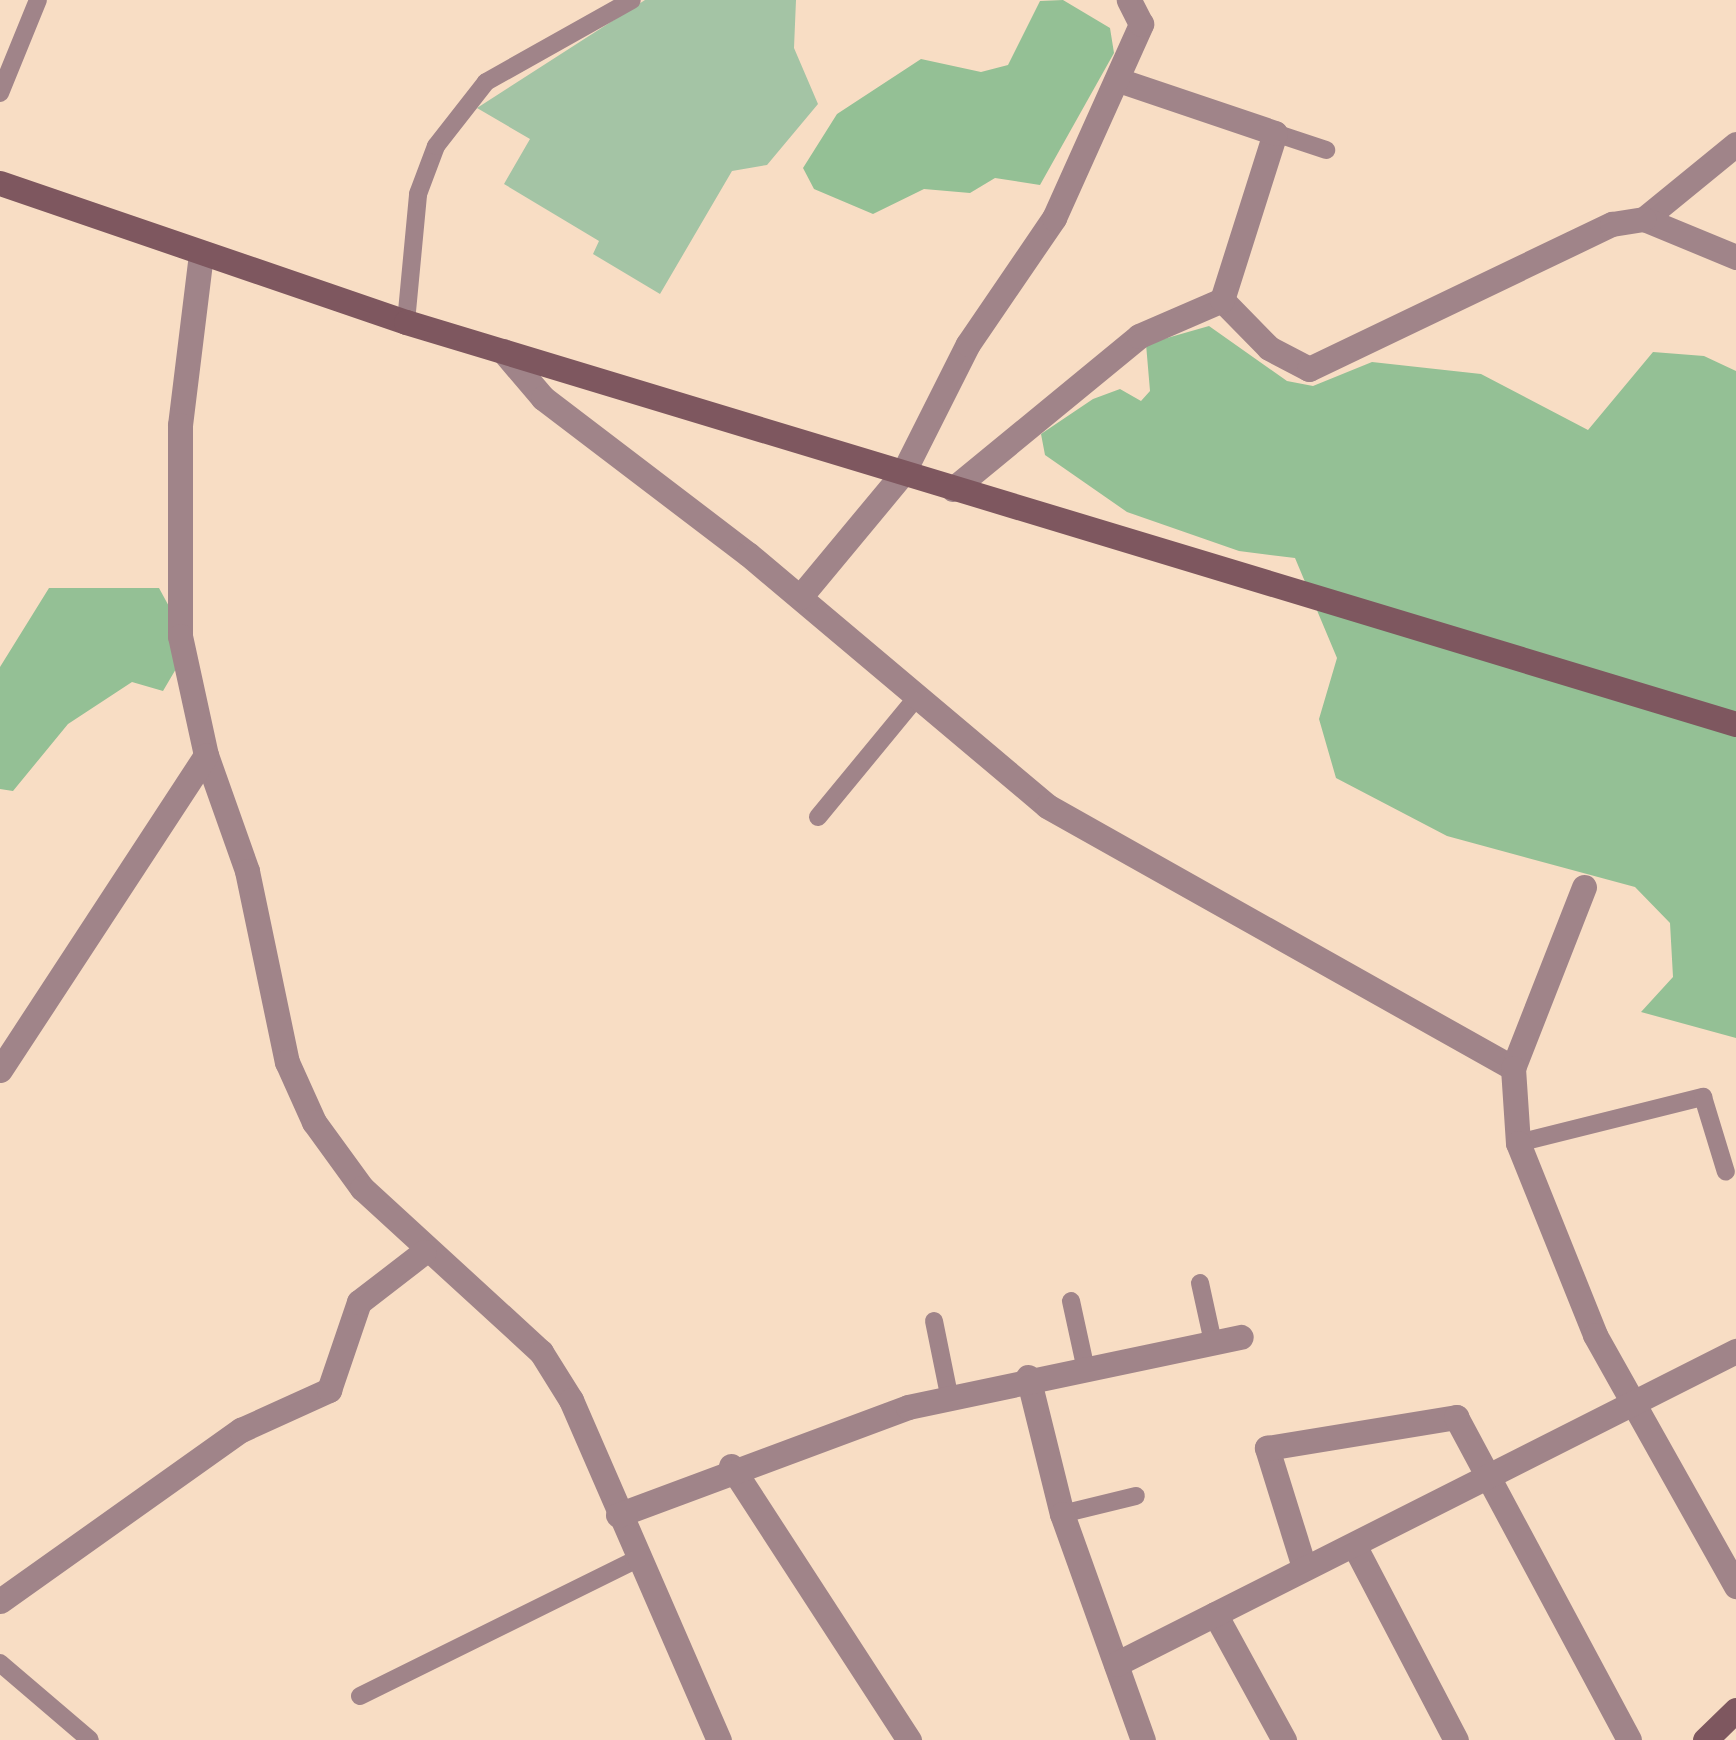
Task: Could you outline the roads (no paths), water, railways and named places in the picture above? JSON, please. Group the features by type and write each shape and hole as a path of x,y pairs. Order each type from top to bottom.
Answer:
{"street":[{"path":"800,597 903,474 968,344 1054,218 1120,80 1141,24 1129,0"},
{"path":"954,489 1139,336 1222,300 1274,133 1120,80"},
{"path":"1222,300 1269,348 1309,369 1612,224 1644,219 1736,144"},
{"path":"0,183 406,322 1736,724"},
{"path":"1644,219 1736,257"},
{"path":"201,254 176,534 180,636 206,755 247,871 287,1062 314,1122 424,1252 541,1352 719,1740"},
{"path":"502,351 542,398 800,597 1047,806 1512,1068"},
{"path":"0,1070 206,755"},
{"path":"1584,887 1512,1068 1518,1143 1595,1335 1736,1586"},
{"path":"0,1601 240,1430 329,1390 359,1302 424,1252"},
{"path":"618,1515 730,1466 950,1395 1085,1365 1241,1337"},
{"path":"1116,1664 1736,1352"},
{"path":"1028,1377 1062,1514 1143,1740"},
{"path":"1304,1568 1268,1448 1456,1417 1629,1740"},
{"path":"730,1466 909,1740"},
{"path":"1354,1544 1456,1740"},
{"path":"1215,1614 1284,1740"},
{"path":"1706,1740 1736,1710"}],"lane":[{"path":"0,92 38,0"},
{"path":"406,322 418,194 436,146 486,82 632,0"},
{"path":"1274,133 1326,150"},
{"path":"818,817 916,698"},
{"path":"1518,1143 1704,1097 1726,1172"},
{"path":"1200,1283 1213,1342"},
{"path":"1071,1300 1085,1365"},
{"path":"934,1320 950,1395"},
{"path":"1062,1514 1136,1496"},
{"path":"360,1696 637,1559"},
{"path":"0,1663 90,1740"}]}
